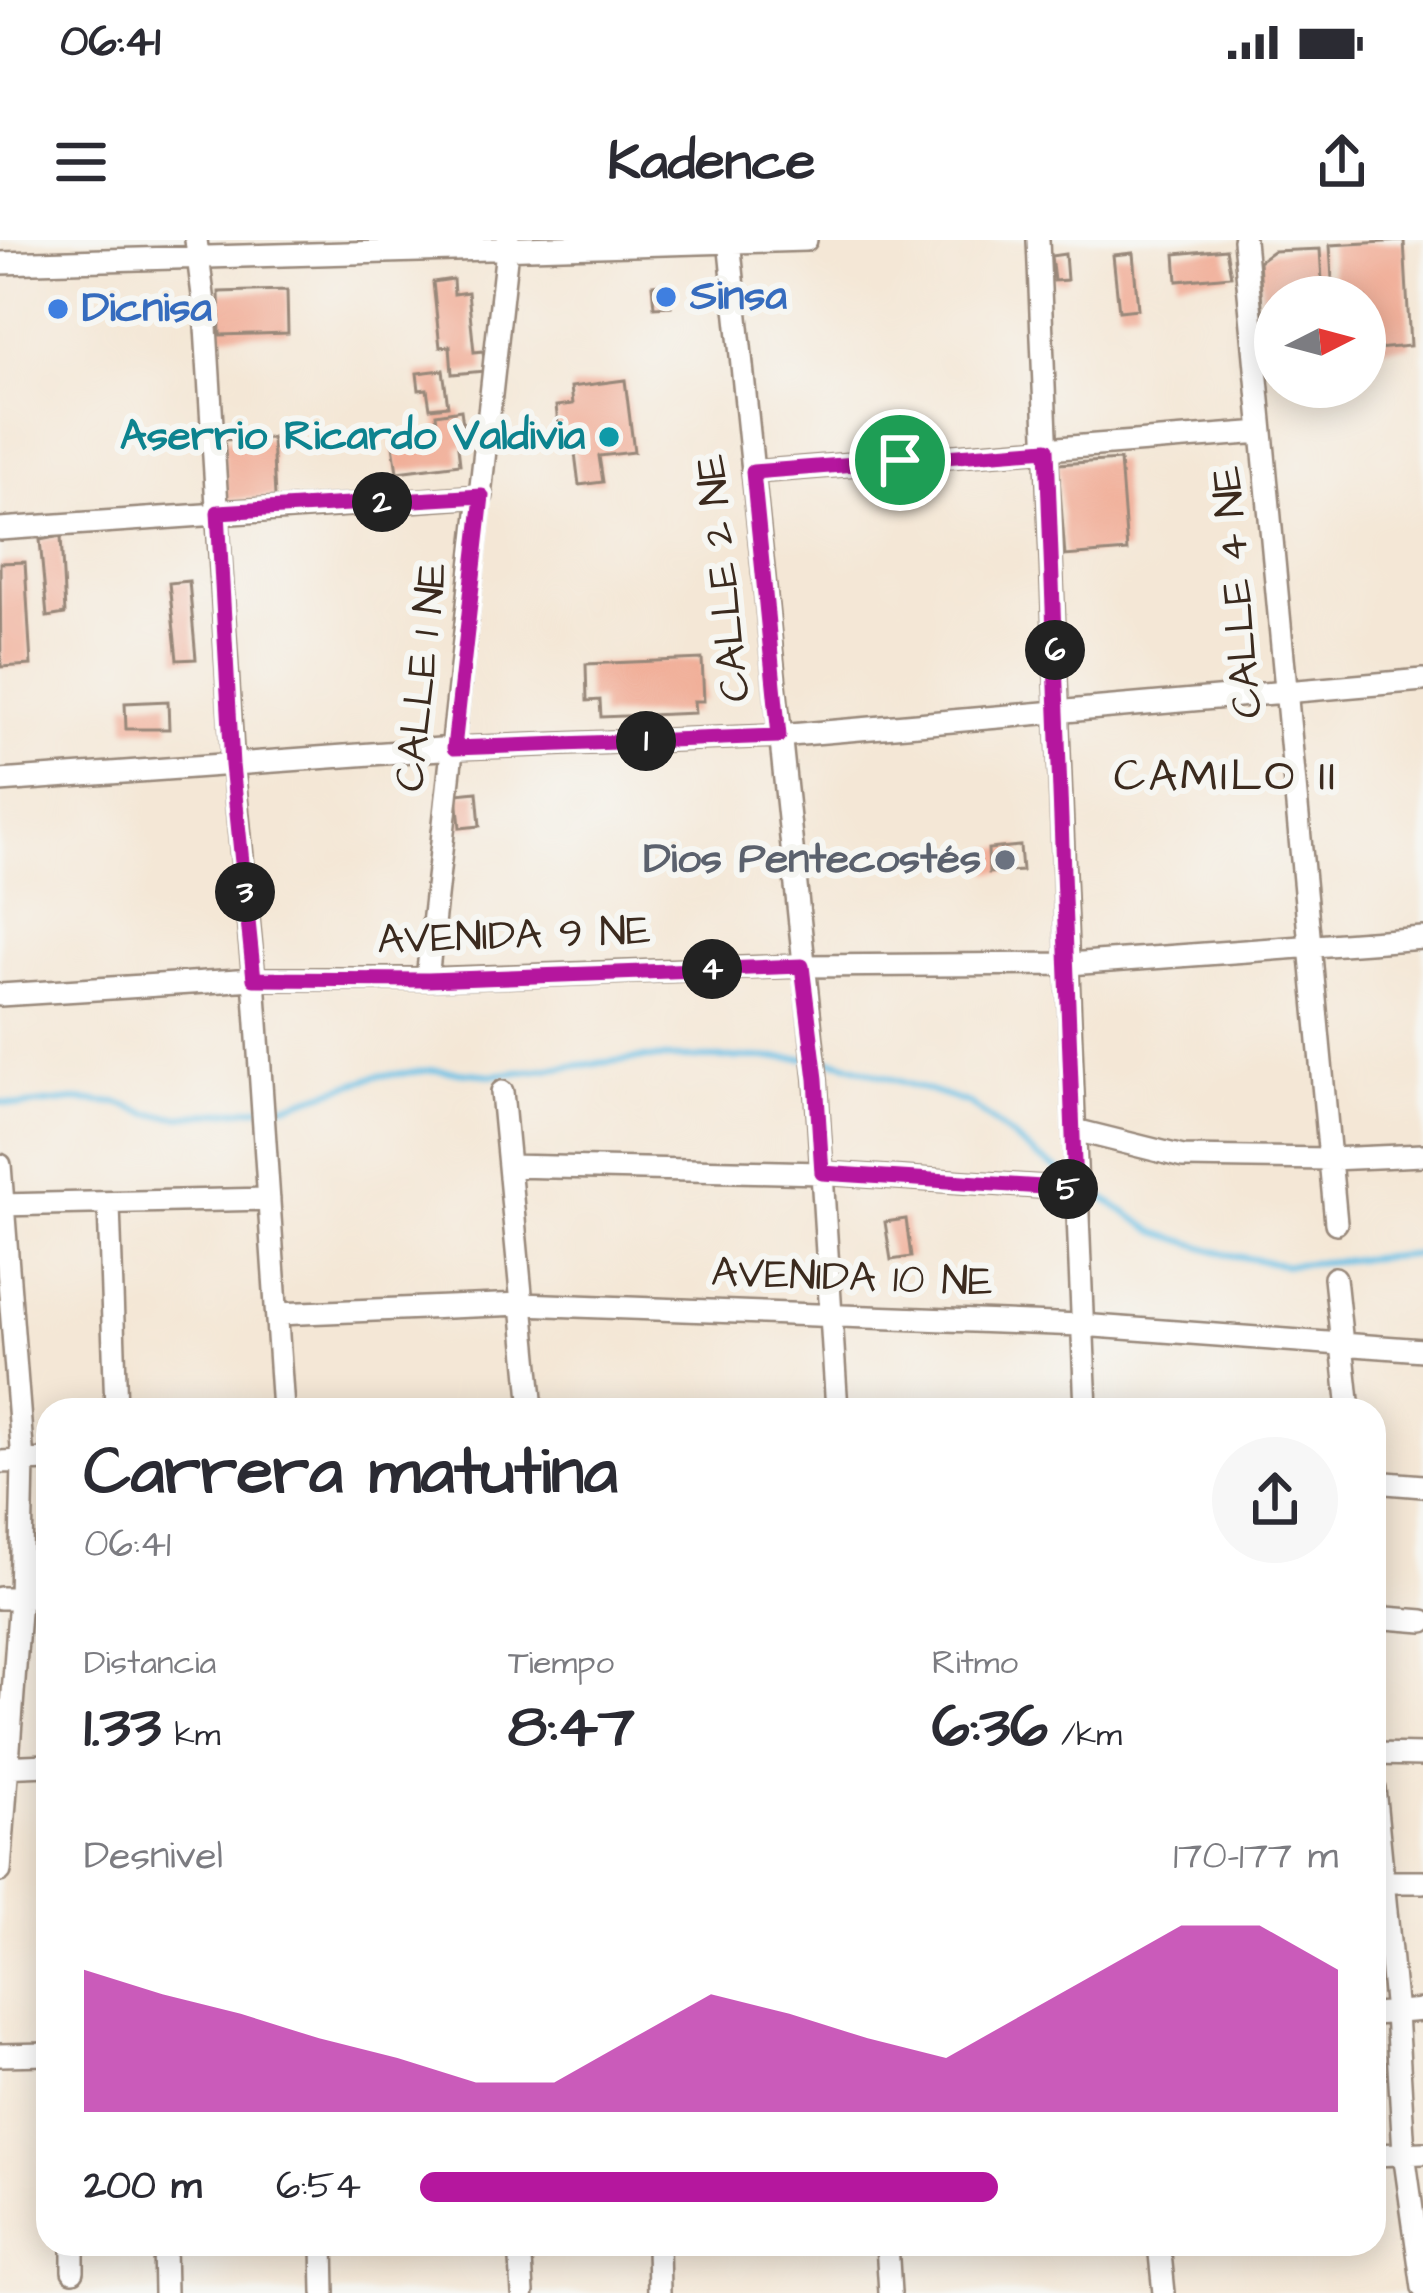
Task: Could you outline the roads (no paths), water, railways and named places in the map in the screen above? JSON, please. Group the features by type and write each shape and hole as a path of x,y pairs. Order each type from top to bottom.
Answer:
{"street":[{"path":"0,263 197,249 806,240"},
{"path":"1038,240 1085,1398"},
{"name":"CALLE 4 NE","path":"1244,240 1336,1223"},
{"name":"CALLE 2 NE","path":"729,241 816,1079 836,1398"},
{"name":"CALLE 1 NE","path":"428,980 507,245"},
{"path":"197,249 232,765 254,979 283,1398"},
{"path":"753,472 1262,432"},
{"path":"0,530 482,496"},
{"path":"0,781 454,748 779,736 1423,680"},
{"name":"AVENIDA 9 NE","path":"0,995 254,979 428,980 802,966 1069,964 1423,938"},
{"path":"502,1091 531,1398"},
{"path":"1076,1137 1183,1157 1423,1155"},
{"path":"0,1165 11,1461 0,1871"},
{"path":"509,1166 822,1173 1075,1187"},
{"path":"1,1205 269,1199"},
{"path":"109,1205 116,1398"},
{"path":"1335,1278 1347,1398"},
{"name":"AVENIDA 10 NE","path":"277,1314 522,1304 1082,1325 1423,1350"},
{"path":"1386,1483 1423,1486"},
{"path":"1386,1618 1423,1621"},
{"path":"1386,1754 1423,1755"},
{"path":"4,1767 36,1766"},
{"path":"1386,1882 1423,1882"},
{"path":"1386,2014 1423,2010"},
{"path":"1386,2019 1413,2153 1423,2288"},
{"path":"0,2055 36,2054"},
{"path":"73,2256 73,2271"},
{"path":"164,2256 165,2293"},
{"path":"323,2256 324,2293"},
{"path":"521,2256 523,2293"},
{"path":"658,2256 659,2293"},
{"path":"888,2256 890,2293"},
{"path":"1160,2256 1164,2293"}],"waterway":[{"path":"0,1102 19,1106 74,1100 118,1103 149,1114 181,1117 290,1104 377,1076 433,1070 493,1075 643,1058 812,1058 840,1062 970,1104 1069,1176"},
{"path":"1080,1183 1156,1232 1225,1254 1286,1265 1423,1254"}],"place":[{"name":"Sinsa","path":"666,297"},
{"name":"Dicnisa","path":"58,309"},
{"name":"Aserrio Ricardo Valdivia","path":"609,437"},
{"name":"Dios Pentecostés","path":"1005,860"}],"district":[{"name":"CAMILO II","path":"1226,777"}]}
